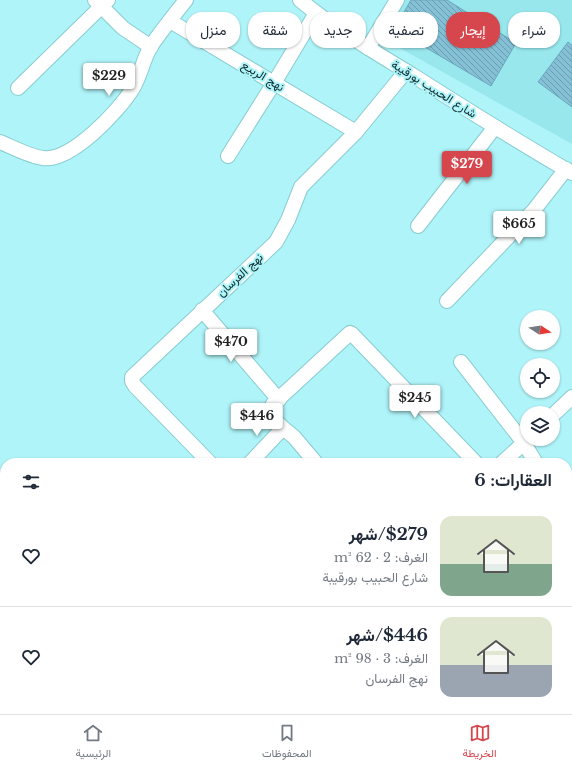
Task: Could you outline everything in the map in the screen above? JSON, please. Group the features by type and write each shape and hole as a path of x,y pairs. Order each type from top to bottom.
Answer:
{"street":[{"path":"0,142 42,158 59,156 85,141 127,97 136,84 150,47 186,0"},
{"name":"شارع الحبيب بورقيبة","path":"300,0 315,12"},
{"path":"368,48 397,0"},
{"path":"18,88 102,2 123,28 150,47"},
{"name":"نهج الربيع","path":"170,21 356,132"},
{"path":"228,156 310,23"},
{"name":"شارع الحبيب بورقيبة","path":"368,48 569,171"},
{"name":"نهج الفرسان","path":"205,458 135,386 132,381 132,376 276,242 288,220 301,187 356,132 406,71"},
{"path":"418,226 495,127"},
{"path":"447,301 569,171"},
{"path":"202,310 279,400"},
{"path":"312,458 294,437 282,428 270,415 271,406 350,333 471,458"},
{"path":"461,362 520,434"},
{"path":"560,408 572,397"},
{"path":"255,458 282,428"},
{"path":"507,458 521,446"},
{"path":"528,446 534,458"}],"shaded area":[{"path":"389,0 572,0 572,144 400,48 438,48 438,12 382,12"},
{"path":"374,27 374,34 371,32"}],"building":[{"path":"411,0 447,0 466,12 446,12 446,48 500,48 500,33 508,38 508,48 513,48 491,86 426,48 438,48 438,12 404,12"},
{"path":"568,42 572,45 572,107 538,82"}]}
